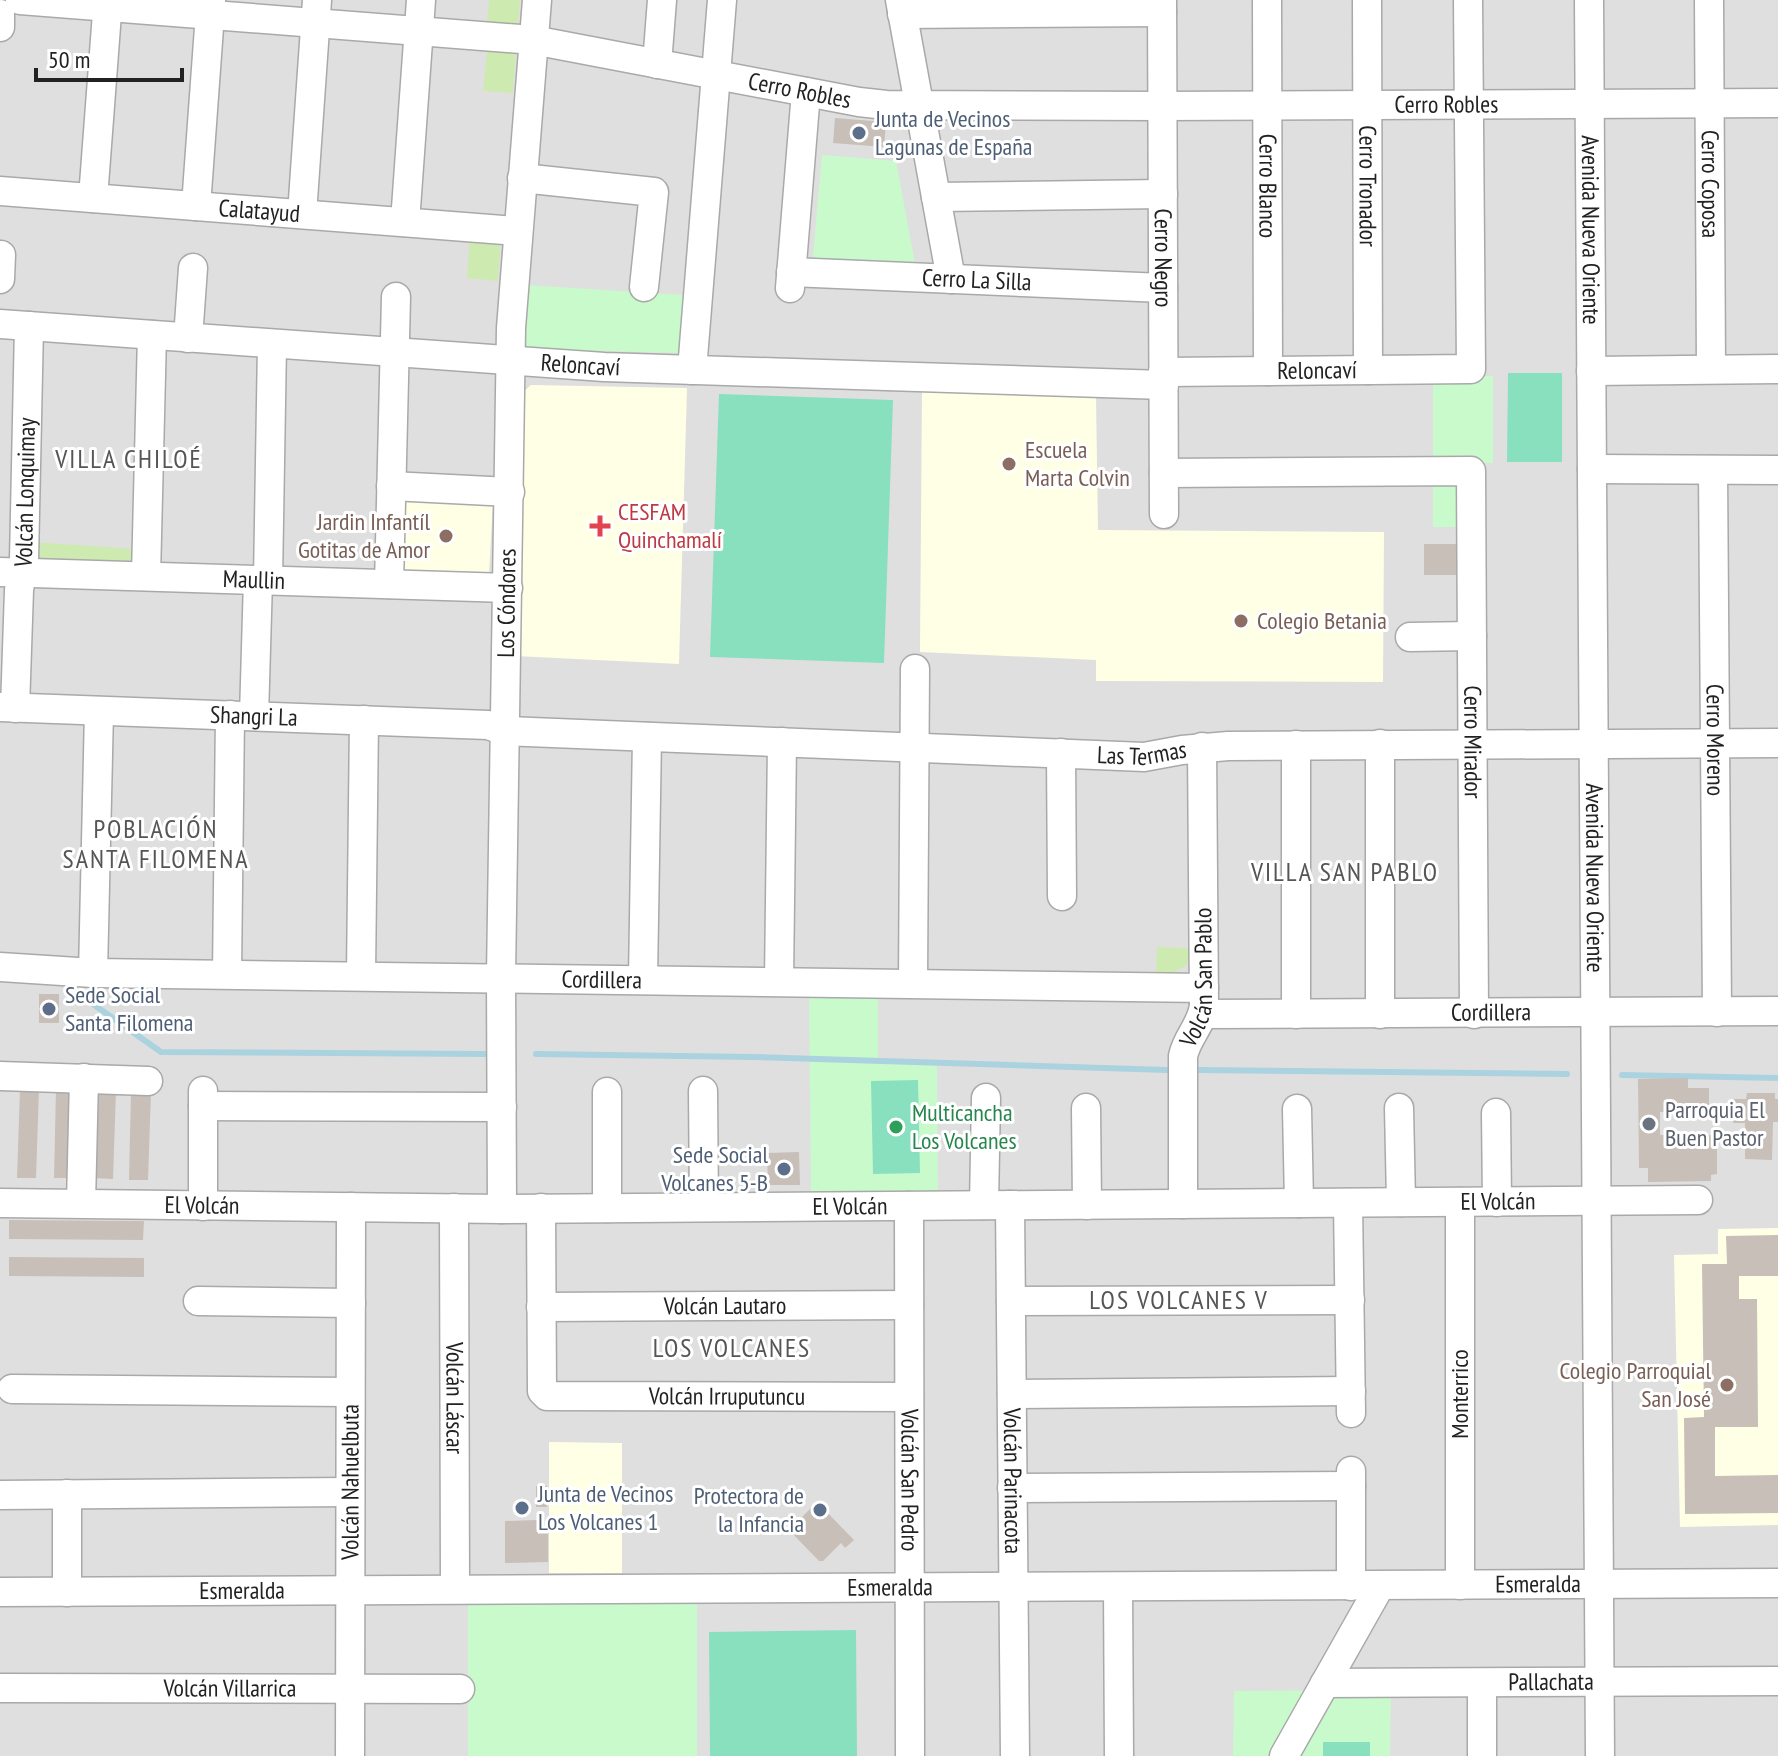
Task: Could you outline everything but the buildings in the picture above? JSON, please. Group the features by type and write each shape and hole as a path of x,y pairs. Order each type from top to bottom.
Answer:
{"street":[{"name":"Cerro Robles","path":"20,0 316,12 419,31 533,40 859,102 919,107 1778,103"},
{"path":"405,222 421,0"},
{"name":"Los Cóndores","path":"502,1209 501,976 510,362 517,231 537,0"},
{"path":"657,64 662,0"},
{"path":"692,370 722,0"},
{"name":"Cerro Blanco","path":"1267,0 1268,371"},
{"name":"Cerro Tronador","path":"1367,0 1368,370"},
{"path":"1468,0 1469,104"},
{"name":"Avenida Nueva Oriente","path":"1589,0 1600,1756"},
{"name":"Cerro Coposa","path":"1709,0 1711,369"},
{"path":"93,198 107,3"},
{"path":"951,279 901,7 1162,6"},
{"name":"Cerro Negro","path":"1162,6 1164,514"},
{"path":"196,206 210,7"},
{"path":"302,214 316,12"},
{"path":"0,14 0,27"},
{"name":"Cerro La Silla","path":"806,92 791,280 951,279 1163,288"},
{"name":"Reloncaví","path":"0,324 510,362 692,370 1164,378 1268,371 1471,369 1469,104"},
{"path":"522,178 654,192 644,287"},
{"name":"Calatayud","path":"0,191 517,231"},
{"path":"936,197 1163,194"},
{"path":"0,279 1,255"},
{"path":"188,338 193,268"},
{"path":"389,584 392,353 396,297"},
{"name":"Volcán Lonquimay","path":"8,707 19,590 11,572 29,326"},
{"path":"146,576 152,335"},
{"path":"227,974 242,716 263,580 272,344"},
{"path":"1591,371 1778,369"},
{"path":"1592,469 1778,470"},
{"name":"Cerro Moreno","path":"1713,470 1717,1012"},
{"name":"Cerro Mirador","path":"1164,473 1471,471 1474,1014"},
{"path":"391,486 510,492"},
{"name":"Maullin","path":"11,572 508,588"},
{"path":"1410,637 1472,636"},
{"path":"913,983 915,669"},
{"name":"Shangri La","path":"8,707 488,725 505,731"},
{"path":"93,973 99,711"},
{"path":"361,975 364,720"},
{"name":"Las Termas","path":"505,731 1151,757 1202,747 1778,743"},
{"path":"643,979 647,737"},
{"path":"779,981 782,742"},
{"path":"1380,744 1380,1014"},
{"path":"1296,745 1296,1014"},
{"name":"Volcán San Pablo","path":"1183,1204 1183,1056 1203,1001 1202,747"},
{"path":"1061,753 1062,896"},
{"name":"Cordillera","path":"0,967 93,973 913,983 1203,1001 1296,1014 1778,1011"},
{"path":"0,1076 148,1081"},
{"path":"81,1203 84,1078"},
{"path":"703,1091 704,1207"},
{"path":"607,1092 607,1208"},
{"name":"Volcán Parinacota","path":"986,1098 1011,1301 1015,1756"},
{"path":"203,1206 203,1099 502,1107"},
{"path":"1086,1108 1087,1205"},
{"path":"1399,1108 1401,1202"},
{"path":"1297,1109 1299,1203"},
{"path":"1496,1113 1497,1202"},
{"name":"El Volcán","path":"0,1203 502,1209 1698,1200"},
{"name":"Monterrico","path":"1460,1202 1460,1585"},
{"path":"1012,1394 1351,1402 1348,1203"},
{"name":"Volcán San Pedro","path":"909,1206 910,1756"},
{"name":"Volcán Nahuelbuta","path":"350,1756 351,1207"},
{"name":"Volcán Láscar","path":"454,1208 455,1589"},
{"path":"541,1208 541,1307"},
{"path":"1011,1301 1350,1300"},
{"path":"198,1301 351,1303"},
{"name":"Volcán Lautaro","path":"541,1307 909,1305"},
{"name":"Volcán Irruputuncu","path":"541,1307 544,1394 550,1396 909,1397"},
{"path":"12,1389 350,1392"},
{"path":"1012,1488 1351,1478 1366,1586 1325,1683 1284,1756"},
{"path":"0,1495 350,1492"},
{"path":"67,1494 67,1592"},
{"name":"Esmeralda","path":"0,1592 1778,1583"},
{"path":"1118,1587 1119,1756"},
{"name":"Pallachata","path":"1325,1683 1778,1681"},
{"path":"1482,1683 1482,1756"},
{"name":"Volcán Villarrica","path":"0,1688 460,1689"}],"shaded area":[{"path":"0,0 1778,0 1778,1756 0,1756"},
{"name":"CESFAM Quinchamalí","path":"531,385 687,388 679,664 515,656 520,395"},
{"path":"922,390 1096,397 1098,530 1384,532 1383,682 1096,681 1096,660 920,652"},
{"name":"Jardin Infantíl Gotitas de Amor","path":"403,497 493,501 489,575 399,571"},
{"name":"Colegio Parroquial San José","path":"1778,1228 1778,1525 1680,1527 1674,1255 1718,1254 1718,1229"},
{"path":"549,1442 622,1443 622,1573 549,1573"}],"green space":[{"path":"489,0 520,0 518,25 487,22"},
{"path":"487,49 516,51 513,93 483,91"},
{"path":"822,155 896,161 917,274 818,263 813,256"},
{"path":"470,233 501,235 498,281 467,278"},
{"path":"525,285 684,295 682,353 521,349"},
{"path":"1508,373 1562,373 1562,462 1507,462"},
{"path":"1433,376 1493,376 1493,463 1466,463 1466,527 1433,527"},
{"path":"719,394 893,400 884,663 710,657"},
{"path":"32,542 136,549 136,564 31,560"},
{"path":"1157,947 1189,948 1188,964 1173,973 1156,972"},
{"path":"809,992 878,992 878,1063 937,1063 938,1194 811,1194"},
{"name":"Multicancha Los Volcanes","path":"918,1080 920,1173 873,1174 871,1081"},
{"path":"468,1603 697,1603 697,1756 468,1756"},
{"path":"856,1630 857,1756 710,1756 709,1632"},
{"path":"1391,1690 1390,1756 1233,1756 1234,1691"},
{"path":"1323,1742 1370,1742 1370,1756 1323,1756"}],"waterway":[{"path":"73,990 161,1052 486,1054"},
{"path":"536,1054 753,1057 1167,1070"},
{"path":"1198,1070 1567,1074"},
{"path":"1622,1075 1778,1078"}],"place":[{"name":"Junta de Vecinos Lagunas de España","path":"859,133"},
{"name":"Escuela Marta Colvin","path":"1009,464"},
{"name":"CESFAM Quinchamalí","path":"600,526"},
{"name":"Jardin Infantíl Gotitas de Amor","path":"446,536"},
{"name":"Colegio Betania","path":"1241,621"},
{"name":"Sede Social Santa Filomena","path":"49,1009"},
{"name":"Parroquia El Buen Pastor","path":"1649,1124"},
{"name":"Multicancha Los Volcanes","path":"896,1127"},
{"name":"Sede Social Volcanes 5-B","path":"784,1169"},
{"name":"Colegio Parroquial San José","path":"1727,1385"},
{"name":"Junta de Vecinos Los Volcanes 1","path":"522,1508"},
{"name":"Protectora de la Infancia","path":"820,1510"}],"district":[{"name":"VILLA CHILOÉ","path":"129,459"},
{"name":"POBLACIÓN SANTA FILOMENA","path":"156,844"},
{"name":"VILLA SAN PABLO","path":"1345,872"},
{"name":"LOS VOLCANES V","path":"1179,1300"},
{"name":"LOS VOLCANES","path":"732,1348"}]}
